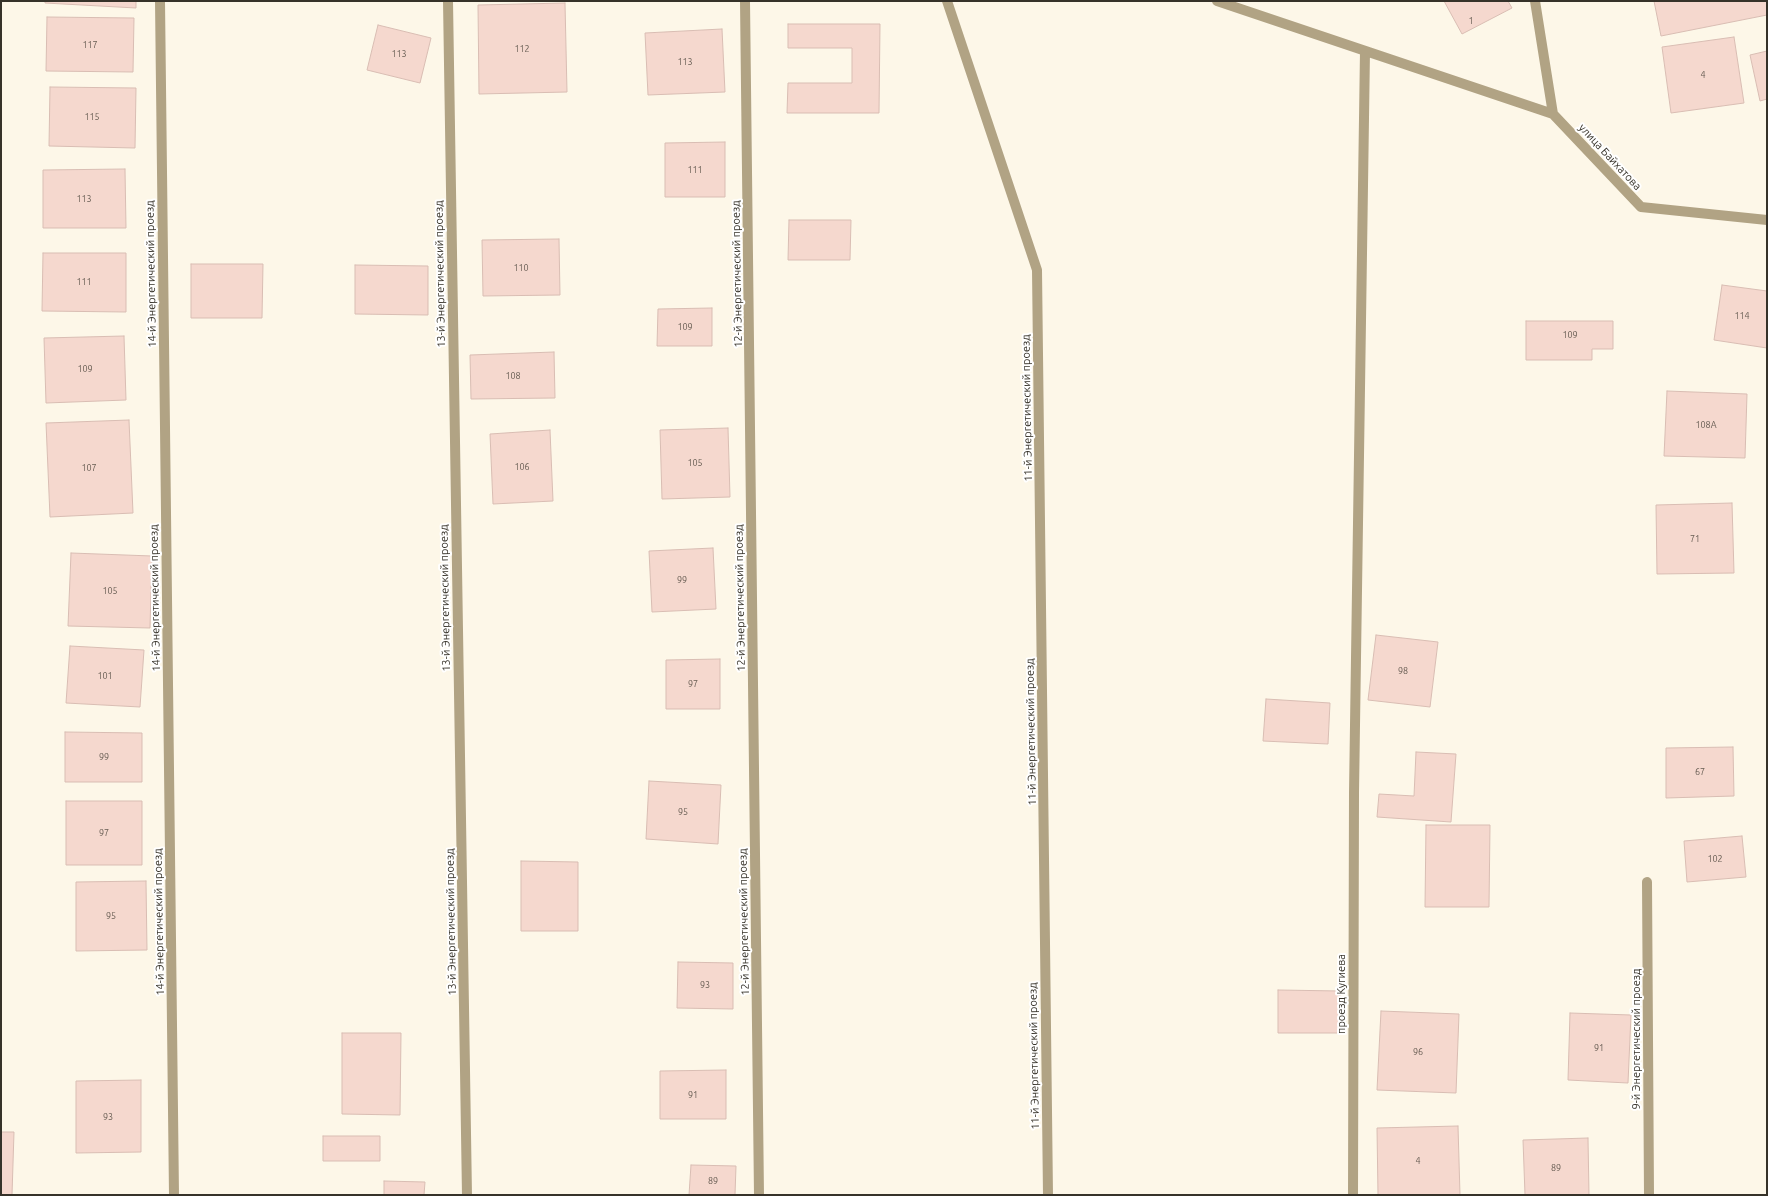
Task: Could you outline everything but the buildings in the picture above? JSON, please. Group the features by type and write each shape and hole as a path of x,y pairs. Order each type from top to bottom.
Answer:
{"street":[{"name":"14-й Энергетический проезд","path":"160,1 174,1195"},
{"name":"13-й Энергетический проезд","path":"448,1 467,1195"},
{"name":"12-й Энергетический проезд","path":"745,1 759,1195"},
{"name":"11-й Энергетический проезд","path":"947,1 1037,270 1048,1195"},
{"path":"1217,1 1552,114 1535,1"},
{"name":"проезд Кугиева","path":"1353,1195 1354,792 1365,51"},
{"name":"улица Байхатова","path":"1552,114 1641,207 1767,220"},
{"name":"9-й Энергетический проезд","path":"1647,882 1649,1195"}]}
